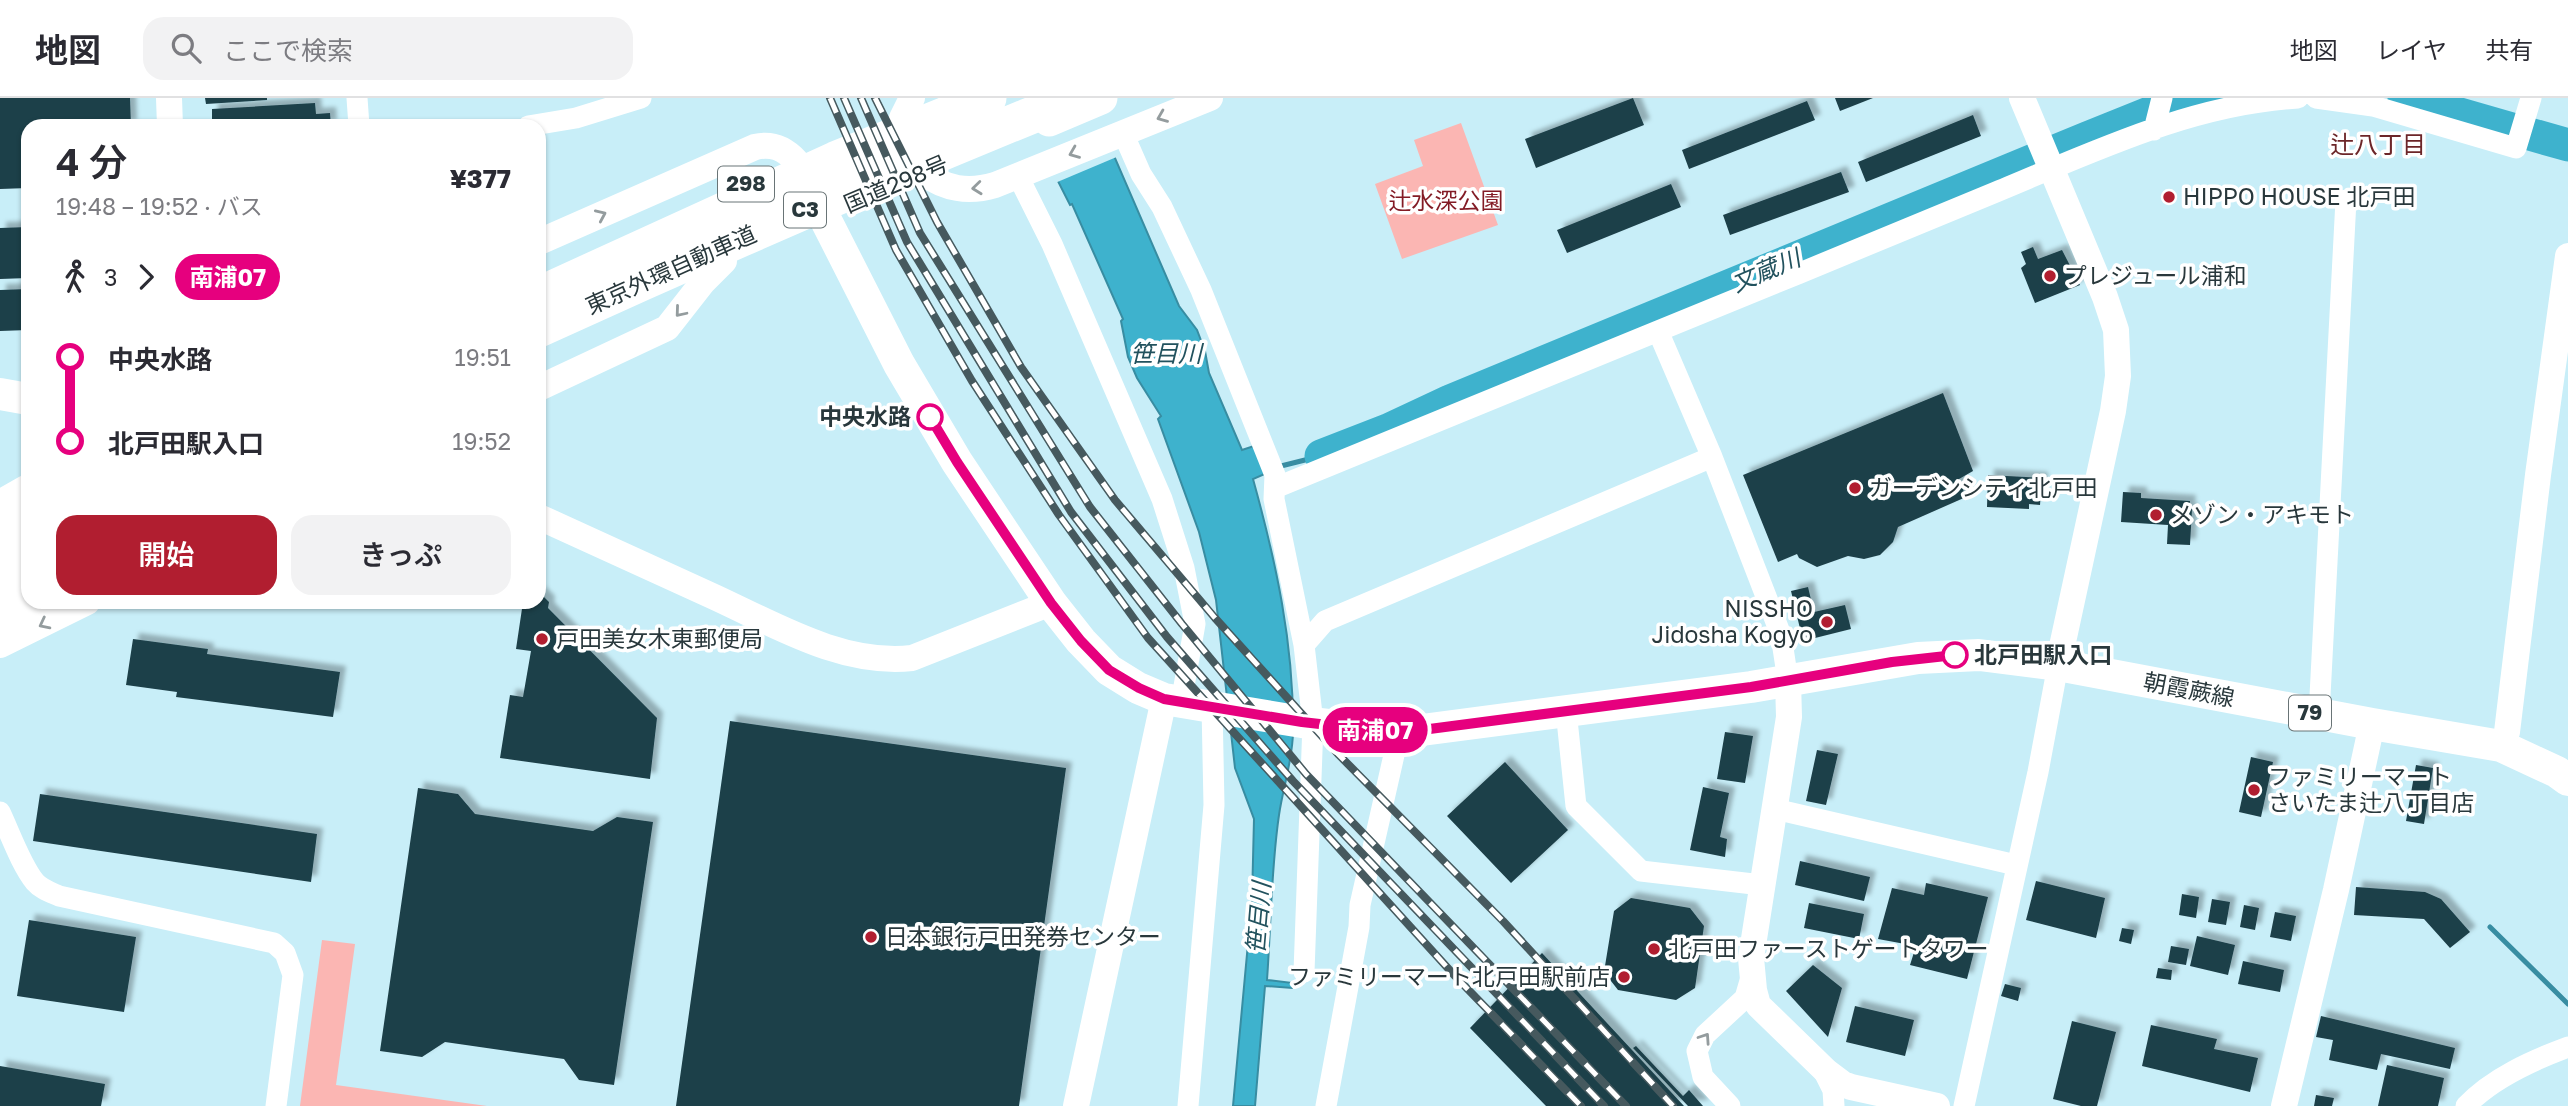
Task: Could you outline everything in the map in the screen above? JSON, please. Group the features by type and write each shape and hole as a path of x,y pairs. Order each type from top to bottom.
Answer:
{"highway":[{"name":"298","path":"546,277 907,108 957,98"},
{"name":"東京外環自動車道","path":"546,292 835,160 988,98"},
{"name":"東京外環自動車道","path":"546,326 673,267 941,152 1091,98"},
{"name":"国道298号","path":"546,340 1091,98"},
{"path":"546,267 835,160"},
{"path":"546,339 673,267"},
{"path":"0,509 21,497"},
{"path":"0,536 21,523"},
{"path":"0,552 21,542"},
{"path":"0,584 21,574"},
{"path":"0,600 21,590"},
{"path":"0,620 22,609"}],"main road":[{"name":"79","path":"796,161 899,364 957,462 1051,603 1081,641 1109,670 1139,688 1173,701 1308,722"},
{"path":"0,394 21,398"},
{"name":"朝霞蕨線","path":"1308,722 1399,733 1788,681 1814,674 1892,662 1979,654 2501,746 2564,771"}],"street":[{"path":"169,98 170,119"},
{"path":"358,98 359,119"},
{"path":"546,123 576,118 642,98"},
{"path":"923,173 939,184 957,189 978,190 1210,98"},
{"path":"1964,1106 2038,772 2118,376 2116,330 2105,297 2022,98"},
{"path":"2154,130 2162,98"},
{"path":"1275,488 1658,331 2048,160 2203,113 2263,100 2298,98"},
{"path":"2316,98 2372,106 2516,148 2531,98"},
{"path":"1119,135 1162,207 1201,290 1275,475 1274,499 1304,645 1308,722 1304,972"},
{"path":"546,239 755,147 766,144 779,147 796,161"},
{"path":"1025,173 1052,244 1162,499 1184,568 1195,625 1173,701 1076,1106"},
{"path":"2319,715 2346,200"},
{"path":"546,385 667,328 703,282 724,261"},
{"path":"2501,746 2507,732 2538,475 2567,270"},
{"path":"1658,331 1712,457 1780,635 1788,681 1788,717 1776,809 1751,958 1758,1005 1820,1066 1843,1084 1937,1106"},
{"path":"1304,645 1325,621 1712,457"},
{"path":"0,519 21,519"},
{"path":"546,520 810,640 869,657 889,660 912,658 1051,603"},
{"path":"0,645 74,609"},
{"path":"1188,1106 1214,805 1219,707"},
{"path":"1566,710 1576,806 1641,871 1762,885"},
{"path":"2284,1106 2329,921 2372,724"},
{"path":"1326,1106 1359,926 1360,905 1399,733"},
{"path":"1776,809 2016,865"},
{"path":"0,812 29,872 45,890 59,896 274,943 285,953 293,975 276,1106"},
{"path":"1730,1106 1703,1077 1697,1051 1705,1035 1745,998 1752,974"},
{"path":"2466,1106 2498,1081 2542,1057 2568,1047"},
{"path":"1820,1066 1831,1082 1834,1106"},
{"path":"1842,1106 1876,1092"}],"green space":[{"name":"辻水深公園","path":"1461,123 1498,225 1402,259 1375,184 1423,166 1414,140"},
{"path":"322,940 355,944 336,1085 487,1106 300,1106"}],"water":[{"name":"笹目川","path":"1016,98 1089,98 1179,306 1197,330 1209,373 1242,450 1257,445 1267,473 1253,479 1269,541 1287,635 1293,731 1276,835 1267,980 1293,983 1292,988 1265,986 1255,1106 1233,1106 1252,900 1254,819 1235,768 1216,600 1199,532 1158,419 1161,416 1137,378 1128,357 1121,321 1123,319 1072,204 1070,205"}],"pier":[{"path":"1012,98 1093,98 1119,156 1055,183"}],"building":[{"path":"0,98 130,98 131,119 21,119 21,188 0,189"},
{"path":"205,98 267,98 267,100 206,104"},
{"path":"1633,98 1644,125 1536,168 1525,139"},
{"path":"1835,98 1873,98 1840,111"},
{"path":"1807,101 1815,120 1689,169 1682,150"},
{"path":"315,103 316,114 330,113 330,119 212,119 212,109"},
{"path":"1973,115 1981,136 1866,182 1858,162"},
{"path":"1841,172 1849,192 1730,235 1723,215"},
{"path":"1671,184 1681,207 1567,253 1557,230"},
{"path":"21,227 21,278 0,279 0,228"},
{"name":"プレジュール浦和","path":"2033,247 2038,259 2062,250 2080,285 2035,303 2021,268 2026,264 2021,252"},
{"path":"21,289 21,330 0,331 0,290"},
{"name":"ガーデンシティ北戸田","path":"1943,393 1973,471 1959,479 1966,497 1898,527 1893,542 1880,555 1864,559 1848,556 1817,567 1799,558 1797,554 1778,562 1743,475"},
{"path":"1988,475 2042,478 2040,505 2029,504 2029,509 1987,507"},
{"name":"メゾン・アキモト","path":"2123,492 2141,493 2141,498 2190,501 2190,545 2167,544 2168,525 2121,522"},
{"path":"1808,587 1814,612 1845,605 1851,629 1803,641 1791,591"},
{"path":"546,599 549,602 548,608 657,718 650,779 500,758 510,695 523,697 531,651 516,649 522,609 546,609"},
{"path":"133,639 208,649 207,654 340,672 333,717 176,697 177,692 126,685"},
{"name":"日本銀行戸田発券センター","path":"730,721 1066,768 1019,1106 676,1106"},
{"path":"1725,732 1753,736 1745,783 1717,779"},
{"path":"1817,750 1838,754 1826,805 1806,801"},
{"path":"2251,757 2273,762 2261,817 2239,812"},
{"path":"1505,762 1568,830 1511,883 1447,816"},
{"path":"2416,765 2433,768 2424,824 2406,821"},
{"path":"1703,787 1729,793 1720,837 1727,839 1725,857 1690,850"},
{"path":"418,788 458,794 475,814 593,831 617,817 653,822 614,1085 579,1080 564,1059 445,1042 422,1057 380,1051"},
{"path":"40,794 317,834 311,882 33,841"},
{"path":"1800,861 1870,877 1864,901 1795,885"},
{"path":"2036,881 2105,898 2096,938 2026,920"},
{"path":"1926,883 1988,897 1967,979 1910,965 1916,946 1878,939 1892,888 1924,895"},
{"path":"2356,887 2425,892 2441,899 2470,932 2450,948 2424,919 2354,915"},
{"path":"2182,894 2199,897 2196,918 2179,915"},
{"name":"北戸田ファーストゲートタワー","path":"1631,898 1690,908 1704,926 1695,988 1676,1000 1618,990 1604,972 1614,911"},
{"path":"2212,899 2230,902 2226,925 2208,922"},
{"path":"1809,903 1864,914 1859,939 1804,928"},
{"path":"2244,905 2259,908 2255,930 2240,927"},
{"path":"2275,912 2296,916 2291,941 2270,937"},
{"path":"29,920 136,937 124,1012 17,996"},
{"path":"2122,928 2134,930 2131,944 2119,941"},
{"path":"2197,936 2235,945 2228,975 2190,966"},
{"path":"2171,946 2189,949 2186,965 2168,962"},
{"path":"1542,953 1684,1106 1546,1106 1470,1028"},
{"path":"2243,961 2284,970 2280,992 2238,984"},
{"path":"1813,965 1842,988 1828,1037 1786,991"},
{"path":"2158,968 2172,970 2171,980 2156,978"},
{"path":"2005,984 2021,988 2018,1001 2001,996"},
{"path":"1855,1006 1914,1020 1905,1056 1846,1042"},
{"path":"2321,1016 2455,1048 2450,1069 2381,1054 2377,1070 2329,1060 2333,1040 2316,1037"},
{"path":"2072,1021 2116,1032 2097,1106 2081,1106 2053,1099"},
{"path":"2151,1025 2217,1039 2214,1049 2258,1058 2250,1092 2142,1066"},
{"path":"1636,1046 1683,1096 1689,1090 1703,1106 1688,1106 1633,1048"},
{"path":"2387,1065 2444,1078 2438,1106 2378,1106"},
{"path":"0,1066 105,1084 101,1106 0,1106"},
{"path":"2316,1095 2334,1098 2332,1106 2314,1106"}],"waterway":[{"name":"文蔵川","path":"1321,456 2174,103 2214,98"},
{"name":"文蔵川","path":"2404,98 2568,145"},
{"path":"1277,467 1321,456"},
{"path":"2490,927 2568,1004"}],"railway":[{"path":"830,98 896,250 972,381 1059,515 1148,638 1455,976 1581,1106"},
{"path":"844,98 907,242 1071,512 1167,637 1293,781 1604,1106"},
{"path":"861,98 920,233 1090,507 1306,774 1626,1106"},
{"path":"875,98 937,222 1021,367 1115,500 1215,618 1339,755 1503,921 1673,1106"}],"bus line":[{"name":"南浦07","path":"930,417 1051,603 1081,641 1109,670 1139,688 1181,703 1302,722 1399,733 1751,687 1814,674 1955,655"}],"place":[{"name":"HIPPO HOUSE 北戸田","path":"2169,197"},
{"name":"プレジュール浦和","path":"2050,276"},
{"name":"中央水路","path":"930,417"},
{"name":"ガーデンシティ北戸田","path":"1855,488"},
{"name":"メゾン・アキモト","path":"2156,515"},
{"name":"NISSHO Jidosha Kogyo","path":"1827,622"},
{"name":"戸田美女木東郵便局","path":"542,639"},
{"name":"北戸田駅入口","path":"1955,655"},
{"name":"ファミリーマート さいたま辻八丁目店","path":"2254,790"},
{"name":"日本銀行戸田発券センター","path":"871,937"},
{"name":"北戸田ファーストゲートタワー","path":"1654,949"},
{"name":"ファミリーマート北戸田駅前店","path":"1624,977"}],"district":[{"name":"辻八丁目","path":"2378,145"}]}
